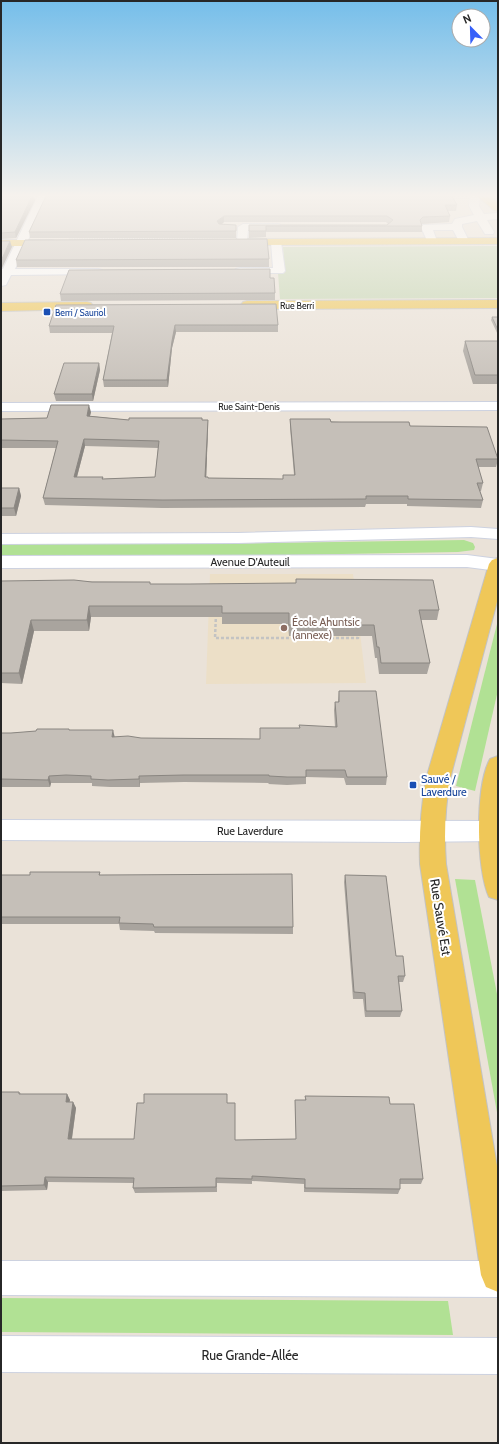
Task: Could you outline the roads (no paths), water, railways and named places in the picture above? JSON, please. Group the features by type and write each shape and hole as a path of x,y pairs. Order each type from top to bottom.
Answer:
{"main road":[{"name":"Rue Berri","path":"232,305 498,304"},
{"path":"1,307 102,306"},
{"name":"Rue Sauvé Est","path":"498,565 438,779 432,832 433,864 498,1275"},
{"path":"498,765 492,799 498,889"}],"street":[{"path":"1,286 4,272 10,263"},
{"path":"232,271 279,271 278,263"},
{"path":"4,272 111,272"},
{"name":"Rue Saint-Denis","path":"1,407 498,406"},
{"path":"1,539 238,538 472,532 498,534"},
{"name":"Avenue D'Auteuil","path":"1,562 467,561 498,565"},
{"name":"Rue Laverdure","path":"1,830 495,831"},
{"path":"1,1278 498,1279"},
{"name":"Rue Grande-Allée","path":"1,1354 498,1356"}],"place":[{"name":"Berri / Sauriol","path":"47,312"},
{"name":"École Ahuntsic (annexe)","path":"284,628"},
{"name":"Sauvé / Laverdure","path":"413,785"}]}
